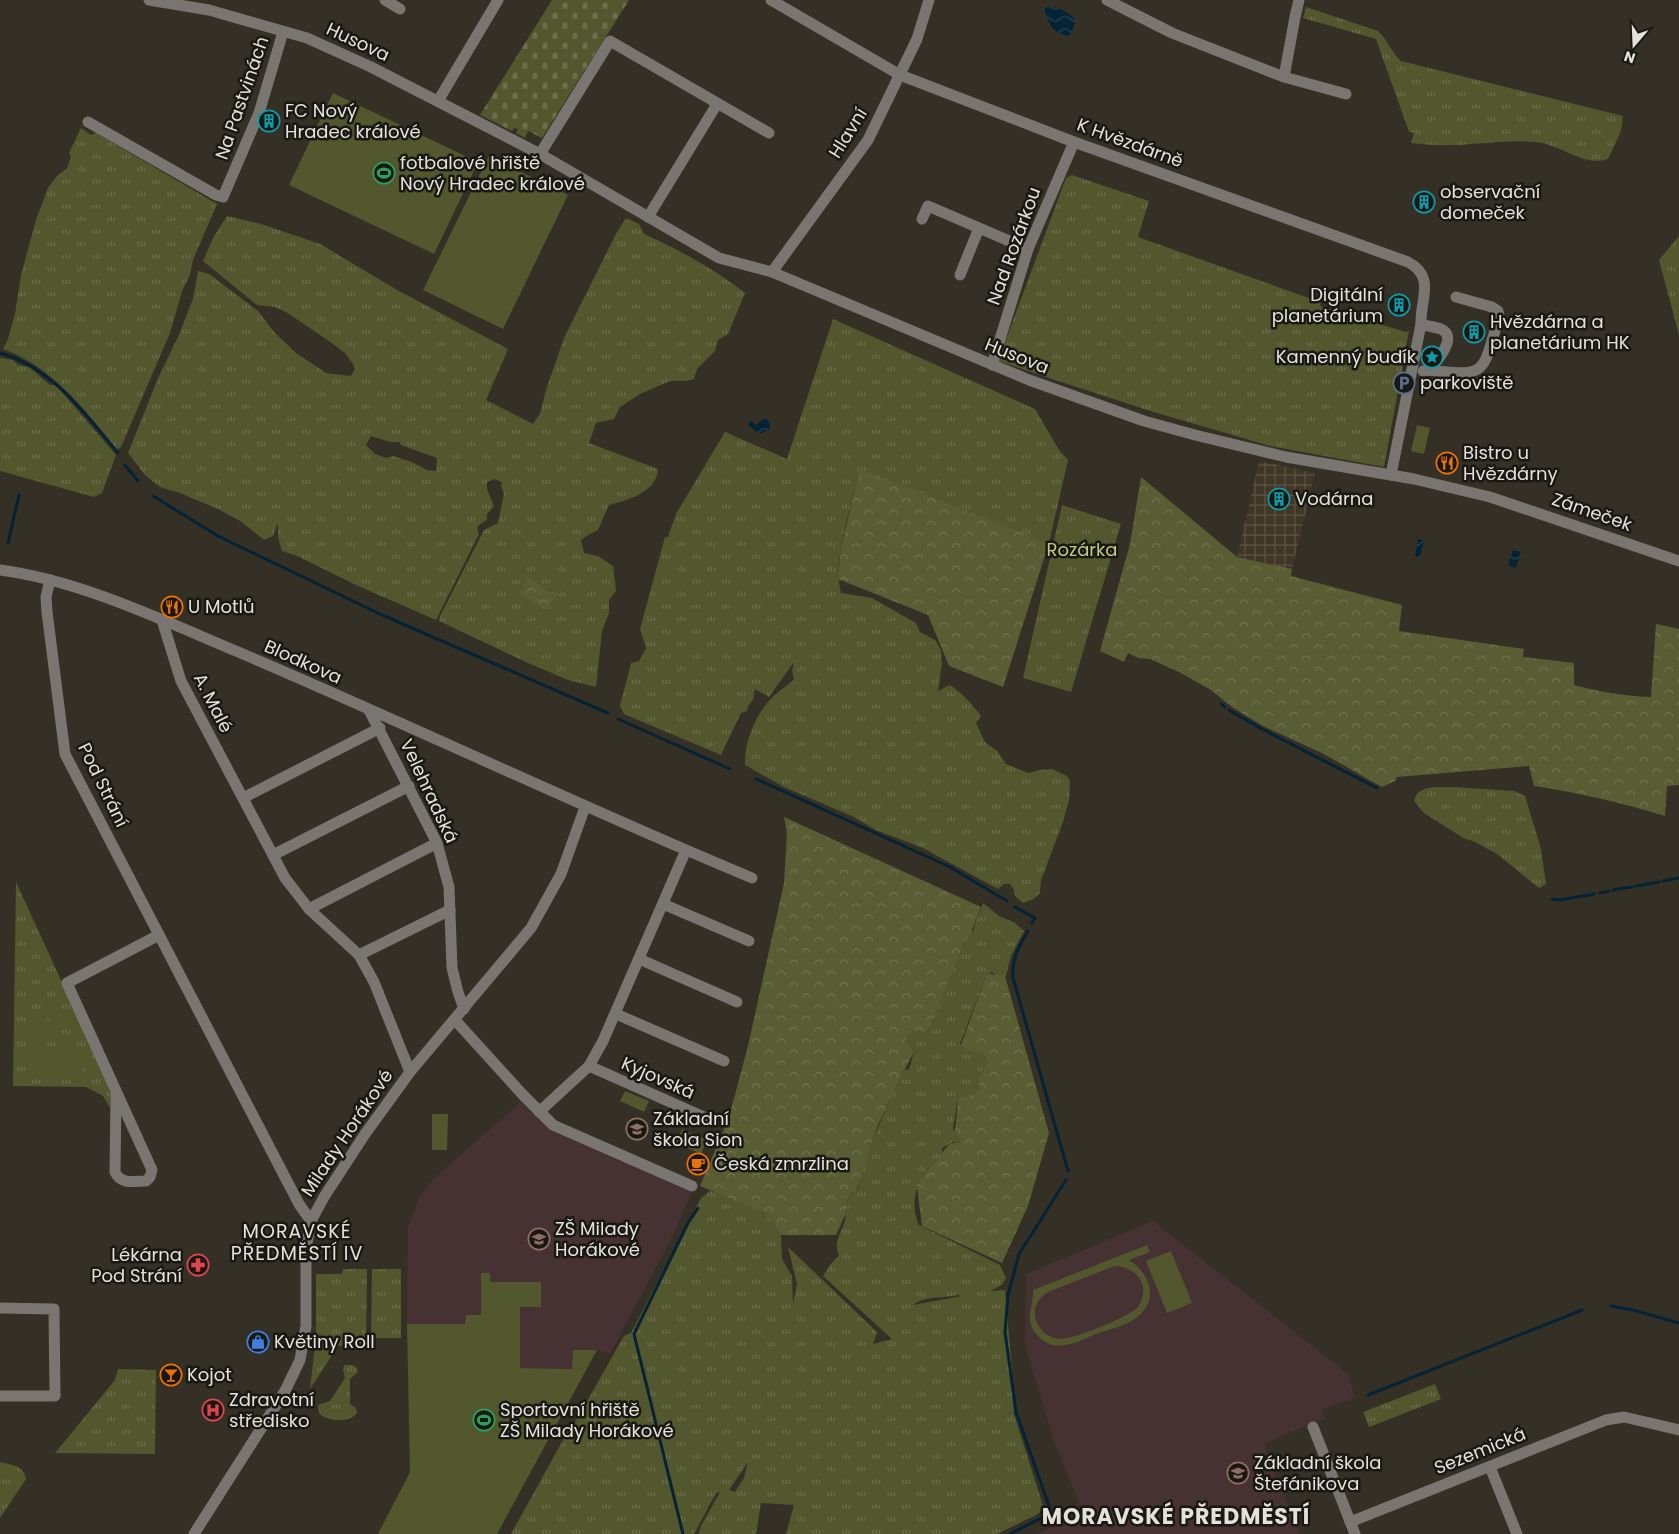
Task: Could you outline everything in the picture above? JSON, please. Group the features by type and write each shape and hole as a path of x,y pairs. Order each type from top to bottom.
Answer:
{"street":[{"name":"Husova","path":"149,0 210,5 283,32 307,38 344,54 540,154 719,258 772,272 992,365 1102,406 1195,435 1286,456 1391,475"},
{"path":"384,0 400,9"},
{"path":"438,101 498,0"},
{"name":"K Hvězdárně","path":"771,0 900,75 1074,142 1388,254 1416,266 1421,270 1425,278 1420,314 1421,324 1411,372"},
{"name":"Hlavní","path":"772,272 868,140 917,40 929,0"},
{"path":"1107,0 1172,33 1284,77 1346,94"},
{"path":"1284,77 1299,0"},
{"name":"Na Pastvinách","path":"88,122 216,195 223,197 259,114 283,32"},
{"path":"540,154 610,41 769,133"},
{"path":"648,217 717,104"},
{"name":"Nad Rozárkou","path":"992,365 1028,249 1074,142"},
{"path":"922,219 928,206 1028,249"},
{"path":"960,275 979,228"},
{"path":"1391,475 1411,372 1429,370 1458,374 1475,372 1482,367 1486,358 1499,317 1498,312 1492,307 1456,297"},
{"path":"1421,324 1442,330 1447,334 1448,339 1443,354 1429,370"},
{"name":"Zámeček","path":"1391,475 1490,497 1679,560"},
{"name":"Blodkova","path":"0,570 62,582 162,620 370,710 585,807"},
{"name":"Pod Strání","path":"50,580 46,605 65,754 299,1204 311,1221"},
{"name":"A. Malé","path":"162,620 181,681 285,878 310,909 359,956 374,982 410,1072"},
{"name":"Velehradská","path":"370,710 437,844 449,887 452,968 464,1009"},
{"path":"243,798 380,728"},
{"path":"273,855 409,786"},
{"path":"585,807 752,878"},
{"name":"Milady Horákové","path":"194,1534 285,1391 300,1360 306,1326 306,1249 311,1221 324,1197 360,1142 410,1072 531,928 561,874 585,807"},
{"path":"310,909 437,844"},
{"name":"Kyjovská","path":"539,1112 589,1066 604,1041 686,850"},
{"path":"663,904 749,941"},
{"path":"359,956 450,910"},
{"path":"116,1093 115,1172 123,1181 146,1181 150,1177 152,1170 66,983 159,935"},
{"path":"639,959 737,1002"},
{"path":"616,1014 724,1061"},
{"path":"455,1020 553,1125 692,1186"},
{"name":"Kyjovská","path":"589,1066 713,1121"},
{"path":"0,1308 54,1309 55,1396 0,1396"},
{"name":"Sezemická","path":"1350,1522 1606,1420 1624,1416 1679,1430"},
{"path":"1313,1427 1355,1534"},
{"path":"1490,1467 1516,1534"}],"shaded area":[{"path":"1259,461 1315,473 1292,569 1237,557"},
{"name":"ZŠ Milady Horákové","path":"521,1102 538,1118 555,1129 692,1192 673,1235 610,1354 597,1350 573,1369 520,1368 520,1307 541,1282 490,1282 481,1315 466,1315 466,1324 407,1324 408,1227 421,1195 433,1179"},
{"path":"1153,1221 1348,1374 1355,1398 1321,1410 1326,1418 1265,1443 1266,1450 1300,1534 1035,1534 1084,1515 1054,1441 1025,1345 1026,1274"}],"green space":[{"path":"552,0 629,0 542,138 528,131 525,138 516,133 518,129 514,128 512,131 480,115"},
{"path":"1306,7 1378,31 1401,61 1623,116 1621,131 1608,159 1600,161 1583,159 1542,143 1507,141 1461,145 1430,145 1411,143 1414,133 1409,132 1376,39 1303,18"},
{"name":"fotbalové hřiště Nový Hradec králové","path":"333,93 478,162 434,254 289,185"},
{"path":"81,128 91,135 96,133 217,204 193,260 190,275 182,291 170,333 121,447 116,450 80,405 52,378 37,366 3,349 15,314 21,275 36,220 48,188 57,176 67,168 71,157 69,153"},
{"path":"489,156 568,195 503,329 423,290"},
{"path":"1072,175 1149,201 1138,237 1320,302 1320,306 1406,332 1409,331 1384,467 1270,446 1147,410 998,361 1066,178"},
{"path":"227,216 261,224 320,244 399,291 508,349 486,400 533,424 540,414 546,390 564,338 617,232 626,218 639,224 644,234 696,261 745,293 728,334 718,340 715,351 697,369 694,379 670,381 640,394 620,407 614,419 596,423 589,443 658,469 653,484 640,494 609,505 598,530 581,540 584,553 598,556 613,566 616,591 609,600 609,613 602,631 596,687 568,680 439,621 484,530 498,523 504,494 501,486 502,482 494,479 487,482 487,489 494,506 487,514 487,520 477,528 479,534 436,620 356,585 297,556 282,551 278,537 278,523 273,536 264,540 242,522 218,509 160,487 145,475 128,453 193,299 198,271 209,274 258,311 274,332 296,353 326,373 351,376 355,369 345,353 329,341 286,312 275,307 257,305 203,261 214,236","holes":["371,436 390,442 399,442 401,445 437,458 436,471 427,470 412,462 393,456 386,458 375,454 366,445","540,586 558,594 551,604"]},
{"path":"1679,236 1679,335 1659,260"},
{"path":"833,319 1035,409 1059,450 1068,460 1049,543 860,470 844,532 839,564 841,593 872,598 916,623 920,632 935,640 941,650 942,664 938,691 950,685 971,703 981,716 976,723 985,742 997,751 1006,764 1028,773 1052,769 1067,776 1070,781 1069,800 1063,822 1041,880 1040,893 1034,899 1023,903 1015,896 1010,884 1004,884 998,889 923,848 876,830 854,817 784,787 745,765 749,736 753,726 769,701 794,679 792,671 794,662 769,697 755,689 753,700 748,706 747,711 741,713 721,755 624,714 620,706 631,663 639,661 646,648 640,629 665,537 668,537 676,514 725,432 787,459"},
{"path":"0,358 13,360 18,365 29,367 50,385 56,385 116,455 102,493 94,497 0,471"},
{"path":"1417,425 1430,428 1424,454 1411,451"},
{"path":"860,469 1049,543 1003,687 949,666 928,615 838,579 841,547"},
{"path":"1141,477 1237,557 1292,569 1291,576 1402,605 1399,631 1524,649 1523,657 1574,663 1574,685 1631,696 1651,697 1656,624 1679,629 1679,785 1667,786 1665,816 1600,798 1534,786 1529,766 1397,777 1395,781 1382,787 1322,753 1263,726 1232,707 1211,690 1179,672 1150,659 1138,658 1128,653 1124,662 1100,651 1130,544"},
{"name":"Rozárka","path":"1062,505 1121,524 1071,692 1023,678"},
{"path":"528,577 548,590 559,594 551,604 551,610 538,605 520,594"},
{"path":"1435,787 1514,791 1525,796 1541,849 1546,884 1539,888 1497,854 1473,841 1465,839 1424,813 1414,801 1415,797 1422,790"},
{"path":"784,817 981,907 971,933 964,943 932,1024 926,1033 910,1029 906,1040 914,1052 878,1125 856,1191 847,1200 845,1215 836,1235 781,1235 766,1213 700,1186 729,1117 748,1046 784,883 787,833"},
{"path":"16,882 111,1089 110,1108 103,1096 86,1087 13,1086"},
{"path":"983,903 999,916 1015,923 1024,931 1011,956 1006,976 996,976 992,972 986,976 960,1044 963,1048 984,1055 987,1063 978,1079 979,1088 974,1094 964,1099 960,1096 957,1104 953,1128 960,1139 960,1143 953,1142 942,1148 942,1156 934,1162 922,1178 915,1196 914,1206 919,1225 1000,1265 1006,1278 1002,1285 990,1291 1005,1290 1014,1414 1044,1509 1036,1515 997,1534 786,1534 794,1505 761,1503 756,1534 699,1534 701,1526 720,1492 716,1493 694,1534 511,1534 568,1431 569,1433 624,1336 631,1333 701,1198 710,1191 731,1197 766,1213 781,1235 782,1259 792,1276 793,1304 797,1284 788,1247 877,1332 873,1344 892,1339 823,1276 839,1255 837,1242 845,1220 846,1203 851,1194 857,1190 861,1174 884,1114 904,1070 909,1069 914,1052 906,1040 910,1028 932,1024 964,943 969,934 974,930","holes":["962,1296 913,1305 929,1298","748,1462 744,1478 735,1492 729,1490"]},
{"path":"989,974 1005,976 1049,1133 1028,1206 1002,1263 922,1226 917,1187 917,1184 942,1156 942,1153 948,1146 960,1143 960,1139 955,1132 958,1100 960,1096 964,1098 974,1094 979,1088 978,1079 987,1063 984,1055 963,1048 961,1045 986,976"},
{"path":"33,1009 45,1010 43,1038 31,1037"},
{"path":"49,1009 62,1010 61,1039 48,1038"},
{"path":"27,1051 82,1051 82,1072 27,1072"},
{"path":"625,1091 649,1101 644,1112 620,1101"},
{"path":"432,1114 448,1114 447,1150 432,1150"},
{"path":"682,1129 707,1140 701,1154 676,1143"},
{"path":"1147,1245 1150,1252 1129,1260 1143,1273 1150,1288 1148,1304 1143,1312 1126,1324 1074,1343 1058,1346 1052,1345 1040,1338 1036,1333 1030,1321 1033,1290","holes":["1112,1267 1122,1267 1131,1270 1142,1283 1143,1295 1137,1308 1132,1312 1087,1332 1059,1339 1049,1336 1038,1325 1035,1310 1038,1302 1048,1292"]},
{"path":"1171,1251 1192,1303 1167,1313 1146,1261"},
{"path":"343,1269 367,1269 366,1346 338,1346 310,1389 316,1337 316,1274 342,1274"},
{"path":"372,1269 401,1269 401,1338 371,1338"},
{"name":"Sportovní hřiště ZŠ Milady Horákové","path":"481,1273 490,1273 490,1282 541,1282 541,1307 520,1307 520,1368 572,1369 573,1350 597,1350 497,1534 378,1534 410,1472 407,1324 465,1324 466,1315 481,1315"},
{"path":"344,1365 352,1365 357,1368 358,1372 350,1379 350,1404 356,1408 357,1413 344,1420 332,1420 319,1413 318,1405 330,1401 345,1378"},
{"path":"118,1369 156,1370 155,1454 55,1453 115,1380"},
{"path":"1435,1384 1441,1399 1369,1427 1363,1412"},
{"path":"0,1462 20,1468 25,1474 26,1479 0,1518"}],"water":[{"path":"1050,6 1064,11 1076,21 1071,34 1067,36 1052,27 1044,9"},
{"path":"767,419 770,424 770,429 761,433 748,424 751,420 756,425"},
{"path":"1418,539 1424,540 1420,558 1415,556"},
{"path":"1513,550 1521,552 1516,568 1508,565"}],"waterway":[{"path":"0,353 35,369 51,381 80,408 118,453"},
{"path":"125,465 138,481"},
{"path":"8,543 19,495"},
{"path":"153,496 218,536 382,615 608,713"},
{"path":"1221,704 1225,707"},
{"path":"1229,710 1377,788"},
{"path":"618,719 730,769"},
{"path":"756,779 950,867 1007,901"},
{"path":"1663,881 1679,878"},
{"path":"1636,886 1659,882"},
{"path":"1613,890 1632,887"},
{"path":"1600,893 1609,891"},
{"path":"1552,899 1560,900 1594,894"},
{"path":"1015,907 1035,918 1032,923"},
{"path":"1028,931 1014,959 1013,978 1068,1171"},
{"path":"1010,1534 1043,1517 1050,1509 1016,1412 1005,1332 1008,1295 1019,1254 1066,1180"},
{"path":"683,1534 634,1334 688,1223 698,1208"},
{"path":"1611,1306 1679,1323"},
{"path":"1368,1395 1582,1310"}],"place":[{"name":"FC Nový Hradec králové","path":"269,121"},
{"name":"fotbalové hřiště Nový Hradec králové","path":"384,173"},
{"name":"observační domeček","path":"1424,202"},
{"name":"Digitální planetárium","path":"1399,305"},
{"name":"Hvězdárna a planetárium HK","path":"1474,332"},
{"name":"Kamenný budík","path":"1432,357"},
{"name":"parkoviště","path":"1404,383"},
{"name":"Bistro u Hvězdárny","path":"1447,463"},
{"name":"Vodárna","path":"1279,499"},
{"name":"U Motlů","path":"172,607"},
{"name":"Základní škola Sion","path":"637,1129"},
{"name":"Česká zmrzlina","path":"698,1164"},
{"name":"ZŠ Milady Horákové","path":"539,1239"},
{"name":"Lékárna Pod Strání","path":"198,1265"},
{"name":"Květiny Roll","path":"258,1342"},
{"name":"Kojot","path":"171,1375"},
{"name":"Zdravotní středisko","path":"213,1410"},
{"name":"Sportovní hřiště ZŠ Milady Horákové","path":"484,1420"},
{"name":"Základní škola Štefánikova","path":"1238,1473"}],"district":[{"name":"MORAVSKÉ PŘEDMĚSTÍ IV","path":"297,1242"},
{"name":"MORAVSKÉ PŘEDMĚSTÍ","path":"1176,1516"}]}
